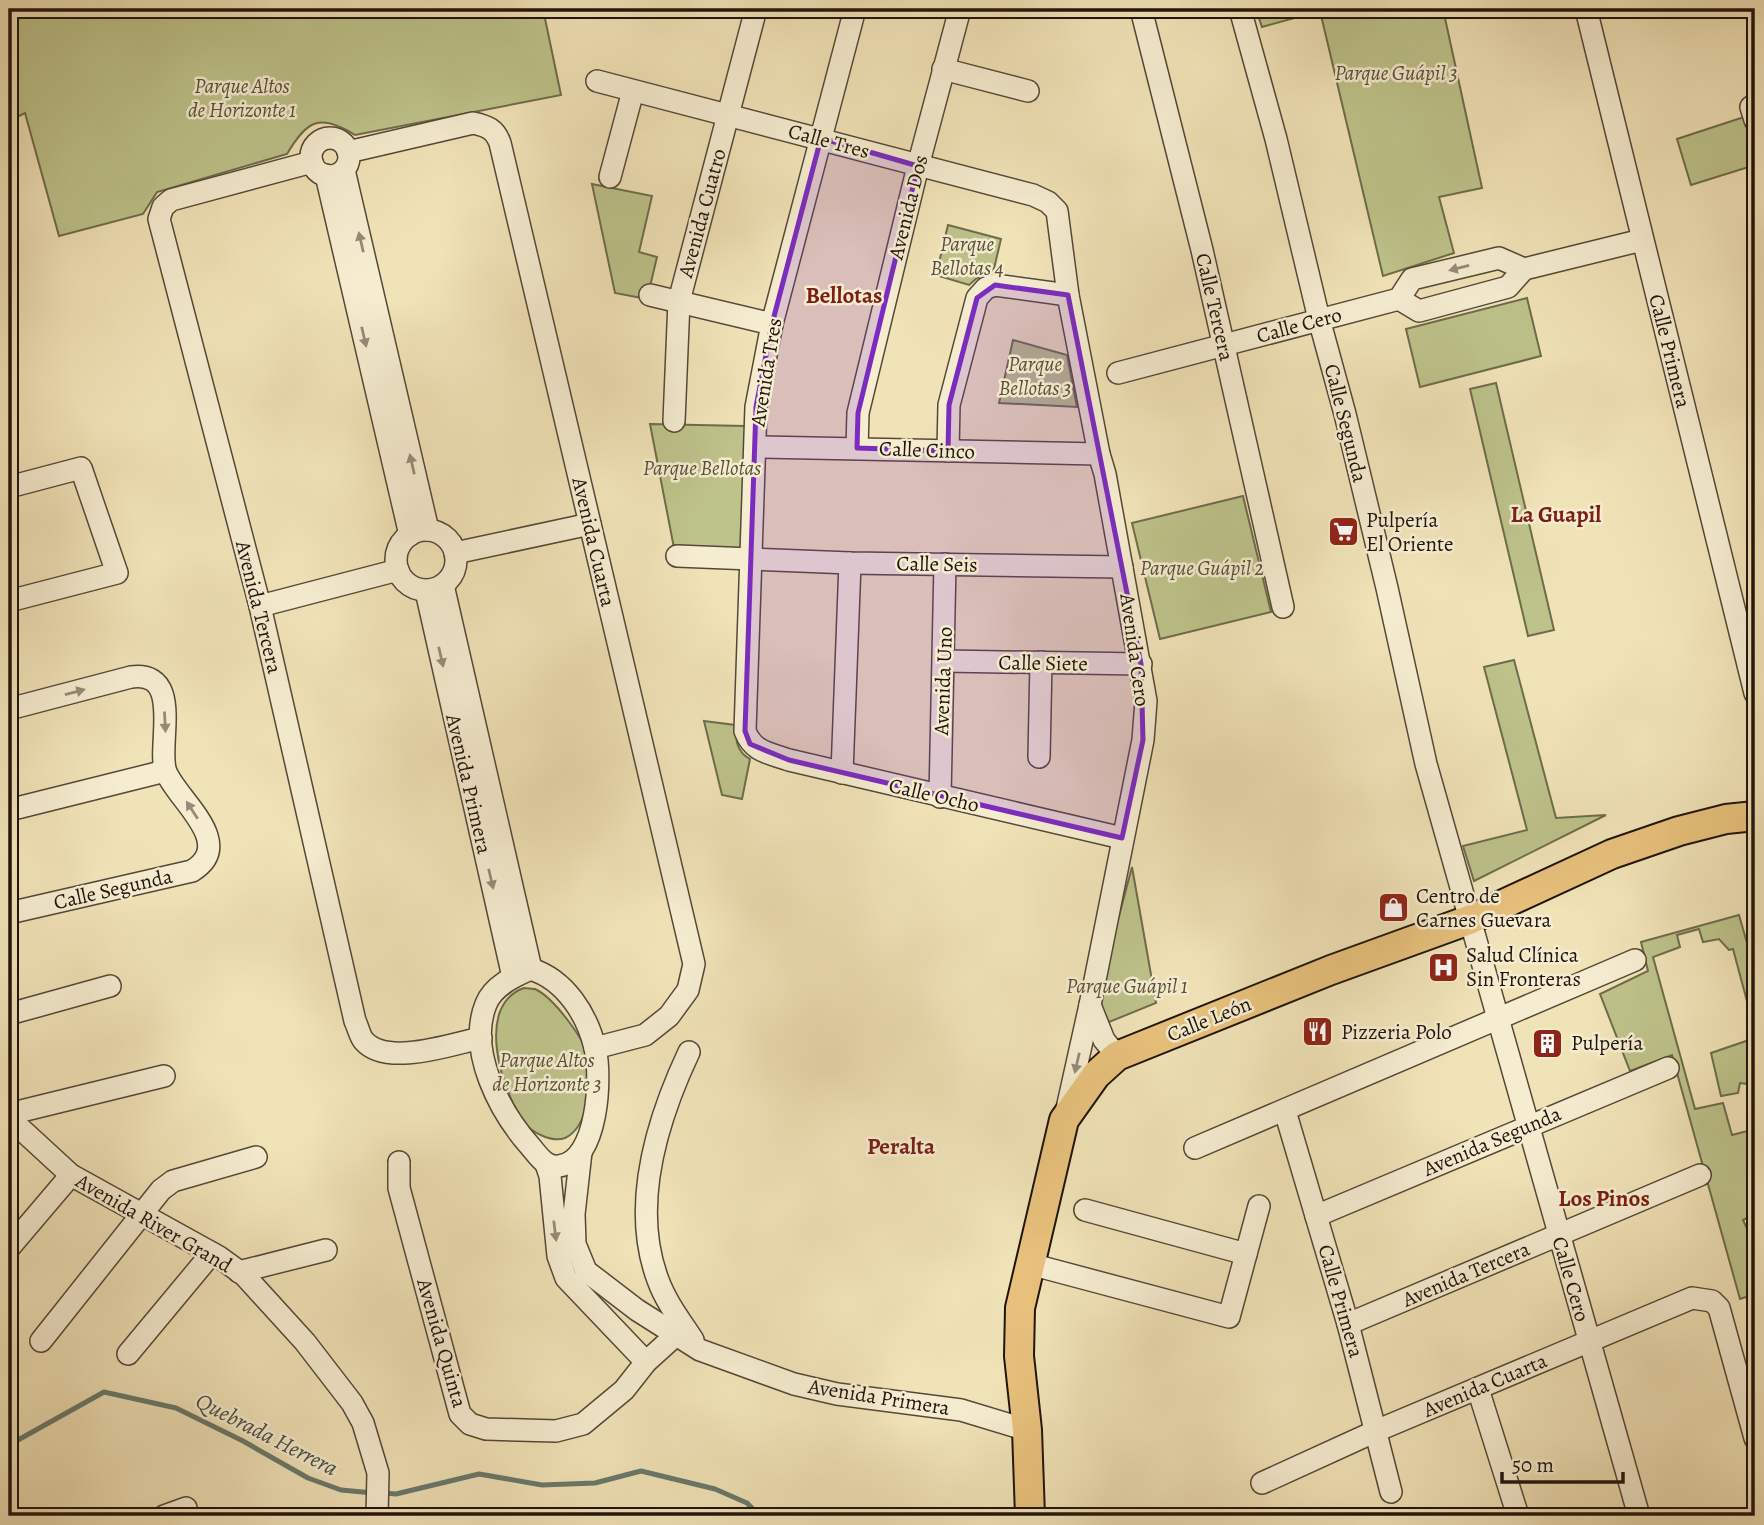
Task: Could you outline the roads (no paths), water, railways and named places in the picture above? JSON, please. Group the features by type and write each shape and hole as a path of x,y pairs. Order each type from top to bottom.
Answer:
{"main road":[{"name":"Calle León","path":"1030,1516 1027,1430 1019,1356 1020,1308 1064,1121 1096,1075 1117,1056 1331,970 1469,920 1612,854 1679,831 1726,819 1755,816"}],"street":[{"name":"Avenida Cuatro","path":"674,421 679,301 756,9"},
{"name":"Avenida Tres","path":"750,744 745,731 756,407 772,324 855,9"},
{"name":"Avenida Dos","path":"858,448 858,413 918,166 960,9"},
{"name":"Calle Tercera","path":"1141,9 1202,250 1283,607"},
{"name":"Calle Segunda","path":"1240,9 1276,139 1375,538 1426,764 1469,920"},
{"name":"Calle Primera","path":"1586,9 1755,693"},
{"path":"943,69 1028,91"},
{"name":"Calle Tres","path":"597,81 1033,195 1048,202 1057,211"},
{"path":"610,177 633,91"},
{"path":"1755,106 1751,107 1755,120"},
{"name":"Avenida Cuarta","path":"332,165 473,123 496,132 694,964 688,990 669,1016 645,1035 595,1048"},
{"path":"332,165 419,532"},
{"name":"Avenida Tercera","path":"332,165 171,200 163,207 159,219 260,606 355,1021 364,1041 379,1050 398,1055 481,1038"},
{"name":"Avenida Cero","path":"1057,211 1068,295 1105,474 1146,701 1143,740 1090,1006 1064,1121"},
{"name":"Calle Cero","path":"1399,299 1419,311 1508,287 1524,269 1643,240"},
{"name":"Calle Cero","path":"1118,373 1399,299 1412,279 1499,258 1524,269"},
{"path":"948,451 949,405 977,298 986,288 995,285 1068,295"},
{"path":"650,295 772,324"},
{"name":"Calle Cinco","path":"756,447 1099,454"},
{"path":"9,486 81,468 117,573 9,601"},
{"path":"455,553 590,524"},
{"path":"419,532 440,533 450,541 455,553 456,565 452,576 435,588 414,588 404,581 398,570 396,557 401,544 419,532"},
{"name":"Calle Seis","path":"677,556 850,563 1122,567"},
{"path":"842,773 850,563"},
{"name":"Avenida Uno","path":"940,797 945,564"},
{"path":"260,606 398,570"},
{"name":"Avenida Primera","path":"435,588 522,973 542,973 569,995 583,1015 595,1048 598,1068 596,1106 592,1129 581,1152 574,1214 575,1244 586,1271 637,1310 700,1350 794,1384 837,1394 961,1410 1027,1430"},
{"name":"Calle Siete","path":"944,661 1141,664"},
{"path":"1039,757 1041,662"},
{"path":"9,709 131,677 150,678 159,688 163,702 165,771 9,810"},
{"name":"Calle Ocho","path":"750,744 789,760 1122,838"},
{"name":"Calle Segunda","path":"9,913 192,871 204,863 209,842 205,831 165,771"},
{"name":"Calle Cero","path":"1469,920 1639,1516"},
{"path":"1195,1148 1635,960"},
{"path":"522,973 493,992 486,1004 481,1038 486,1066 503,1109 516,1130 546,1164 550,1176 558,1256 566,1278 646,1362"},
{"path":"9,1014 110,986"},
{"path":"1090,1006 1100,1033 1117,1056"},
{"path":"690,1052 664,1112 650,1171 647,1203 652,1258 666,1298 700,1350"},
{"name":"Avenida Segunda","path":"1316,1216 1668,1068"},
{"path":"9,1116 164,1076"},
{"name":"Calle Primera","path":"1285,1111 1348,1324 1391,1492"},
{"name":"Avenida River Grand","path":"9,1116 71,1175 212,1252 239,1272 305,1342 352,1403 363,1423 379,1473 378,1510"},
{"path":"546,1164 558,1166 572,1162 581,1152"},
{"path":"41,1341 161,1190 173,1181 256,1157"},
{"name":"Avenida Quinta","path":"398,1162 400,1188 460,1415 470,1424 486,1429 556,1430 583,1424 624,1391 646,1362 677,1334"},
{"path":"9,1248 71,1175"},
{"name":"Avenida Tercera","path":"1348,1324 1700,1175"},
{"path":"1030,1264 1229,1317 1259,1206"},
{"path":"1085,1210 1246,1254"},
{"path":"239,1272 326,1250"},
{"path":"128,1354 212,1252"},
{"name":"Avenida Cuarta","path":"1262,1483 1376,1431 1692,1298 1712,1301 1722,1314 1755,1437"},
{"path":"619,1332 637,1310"},
{"name":"Avenida Quinta","path":"605,1407 622,1378 624,1353 619,1332"},
{"path":"1478,1389 1518,1516"},
{"path":"164,1516 186,1508"}],"waterway":[{"name":"Quebrada Herrera","path":"9,1445 104,1392 176,1408 243,1441 308,1478 341,1490 374,1493"},
{"name":"Quebrada Herrera","path":"384,1493 396,1494 479,1474 542,1485 595,1483 641,1471 715,1489 747,1503 760,1516"}],"place":[{"name":"Pulpería El Oriente","path":"1343,532"},
{"name":"Centro de Carnes Guevara","path":"1393,908"},
{"name":"Salud Clínica Sin Fronteras","path":"1443,967"},
{"name":"Pizzeria Polo","path":"1318,1032"},
{"name":"Pulpería","path":"1548,1043"}],"district":[{"name":"Bellotas","path":"844,295"},
{"name":"La Guapil","path":"1556,514"},
{"name":"Peralta","path":"901,1146"},
{"name":"Los Pinos","path":"1604,1198"}],"park label":[{"name":"Parque Guápil 3","path":"1396,73"},
{"name":"Parque Altos de Horizonte 1","path":"242,98"},
{"name":"Parque Bellotas 4","path":"967,256"},
{"name":"Parque Bellotas 3","path":"1035,376"},
{"name":"Parque Bellotas","path":"702,468"},
{"name":"Parque Guápil 2","path":"1202,568"},
{"name":"Parque Guápil 1","path":"1127,986"},
{"name":"Parque Altos de Horizonte 3","path":"547,1072"}]}
